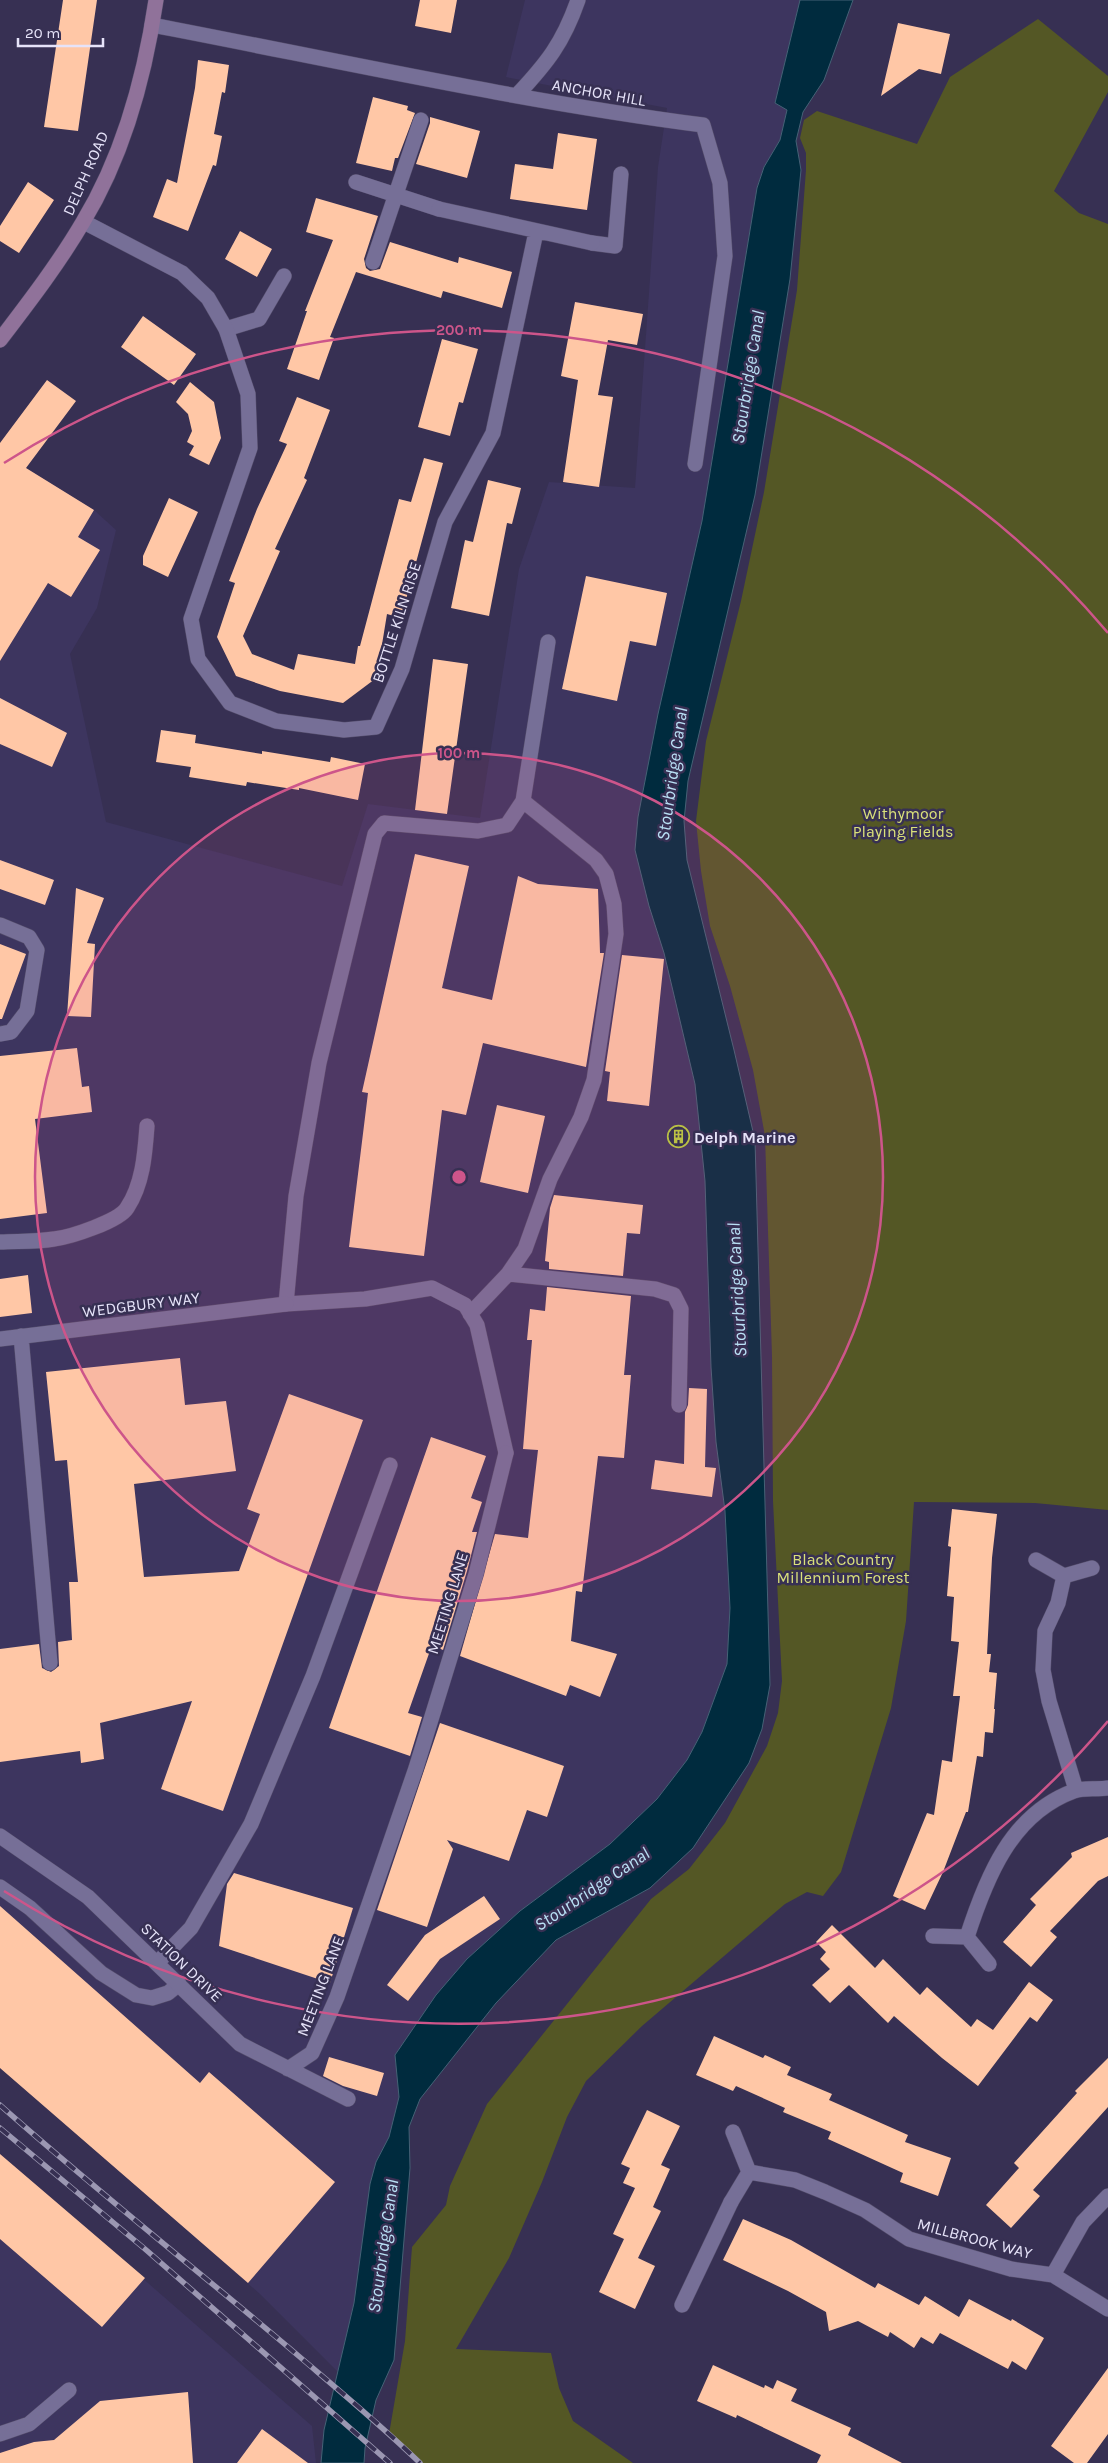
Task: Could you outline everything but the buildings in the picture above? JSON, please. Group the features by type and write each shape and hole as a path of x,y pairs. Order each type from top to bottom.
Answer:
{"main road":[{"name":"DELPH ROAD","path":"0,340 84,222 109,170 133,103 152,25 156,0"}],"street":[{"path":"516,95 548,62 569,25 578,0"},
{"name":"ANCHOR HILL","path":"152,25 516,95 635,116 703,125 720,184 725,256 695,464"},
{"path":"373,262 421,120"},
{"path":"356,182 439,209 536,232 614,246 621,174"},
{"name":"BOTTLE KILN RISE","path":"84,222 182,273 208,298 226,329 248,394 250,448 191,619 198,659 230,704 276,720 344,730 376,727 402,669 445,522 493,433 536,232"},
{"path":"226,329 259,319 284,276"},
{"path":"286,1304 296,1196 319,1063 375,834 384,823 478,831 507,825 523,801 548,642"},
{"path":"470,1314 508,1274 525,1248 550,1179 581,1117 594,1080 616,934 614,904 606,874 596,860 523,801"},
{"path":"0,925 29,937 37,950 27,1011 11,1032 0,1034"},
{"path":"0,1242 56,1239 113,1220 126,1210 135,1194 144,1160 147,1126"},
{"path":"508,1274 655,1289 674,1295 681,1309 678,1405"},
{"name":"MEETING LANE","path":"286,1304 365,1299 432,1288 465,1305 476,1325 506,1453 476,1574 416,1768 337,1997 312,2053 288,2069"},
{"name":"WEDGBURY WAY","path":"0,1339 286,1304"},
{"path":"21,1336 50,1663"},
{"path":"158,1963 191,1928 251,1824 313,1676 390,1465"},
{"path":"1036,1560 1064,1576 1092,1568"},
{"path":"1064,1576 1058,1603 1046,1631 1043,1670 1049,1701 1076,1790"},
{"path":"967,1937 976,1908 1002,1852 1022,1824 1046,1804 1076,1790 1108,1788"},
{"name":"STATION DRIVE","path":"0,1836 88,1897 240,2044 348,2099"},
{"path":"0,1888 30,1908 101,1973 136,1995 152,1998 168,1993 179,1984"},
{"path":"933,1936 967,1937 989,1964"},
{"path":"682,2305 731,2202 749,2172 734,2132"},
{"name":"MILLBROOK WAY","path":"749,2172 795,2180 825,2192 865,2210 909,2239 1011,2269 1053,2275 1108,2309"},
{"path":"1053,2275 1083,2222 1108,2196"},
{"path":"0,2434 29,2424 70,2390"}],"shaded area":[{"path":"525,0 800,0 775,103 787,110 780,140 764,167 757,188 702,521 635,850 649,906 664,953 695,1084 705,1181 711,1367 716,1442 725,1511 730,1608 727,1664 702,1732 687,1760 657,1799 610,1844 520,1911 467,1959 436,1995 395,2055 399,2097 389,2137 376,2162 354,2303 338,2372 260,2294 0,2067 0,452 94,510 116,530 97,608 70,654 106,822 342,886 368,804 480,818 519,569 549,482 635,488 658,167 667,108 506,77"},
{"path":"0,2154 312,2426 316,2463 0,2463"}],"green space":[{"name":"Withymoor Playing Fields","path":"1038,19 1108,76 1108,92 1054,191 1079,213 1108,224 1108,1510 1035,1503 914,1502 906,1621 891,1708 841,1872 823,1896 807,1892 785,1904 642,2026 586,2081 567,2117 542,2182 509,2258 456,2349 551,2353 559,2388 573,2421 633,2463 420,2463 389,2434 405,2341 412,2247 446,2205 450,2186 487,2104 651,1899 689,1869 725,1823 767,1746 778,1713 782,1681 773,1501 772,1356 765,1136 753,1070 730,986 710,926 701,871 696,821 706,741 741,601 764,492 797,290 806,170 806,153 800,138 804,120 817,111 917,144 950,77"}],"water":[{"name":"Stourbridge Canal","path":"800,0 853,0 824,80 803,112 796,141 801,170 790,279 755,495 688,781 684,821 687,860 755,1140 770,1685 762,1729 749,1763 693,1848 650,1888 556,1940 496,2003 420,2099 409,2127 410,2168 394,2360 376,2400 365,2448 364,2463 321,2463 324,2430 354,2303 370,2184 376,2162 389,2137 399,2097 395,2055 436,1995 467,1959 520,1911 610,1844 657,1799 687,1760 702,1732 727,1664 730,1608 725,1511 716,1442 711,1367 705,1181 695,1084 664,953 649,906 635,850 638,817 658,714 702,521 757,188 764,167 780,140 787,110 775,103"}],"railway":[{"path":"0,2105 376,2422 420,2463"},
{"path":"0,2128 145,2249 390,2463"}],"place":[{"name":"Delph Marine","path":"678,1137"}],"park label":[{"name":"Black Country Millennium Forest","path":"843,1568"}]}
